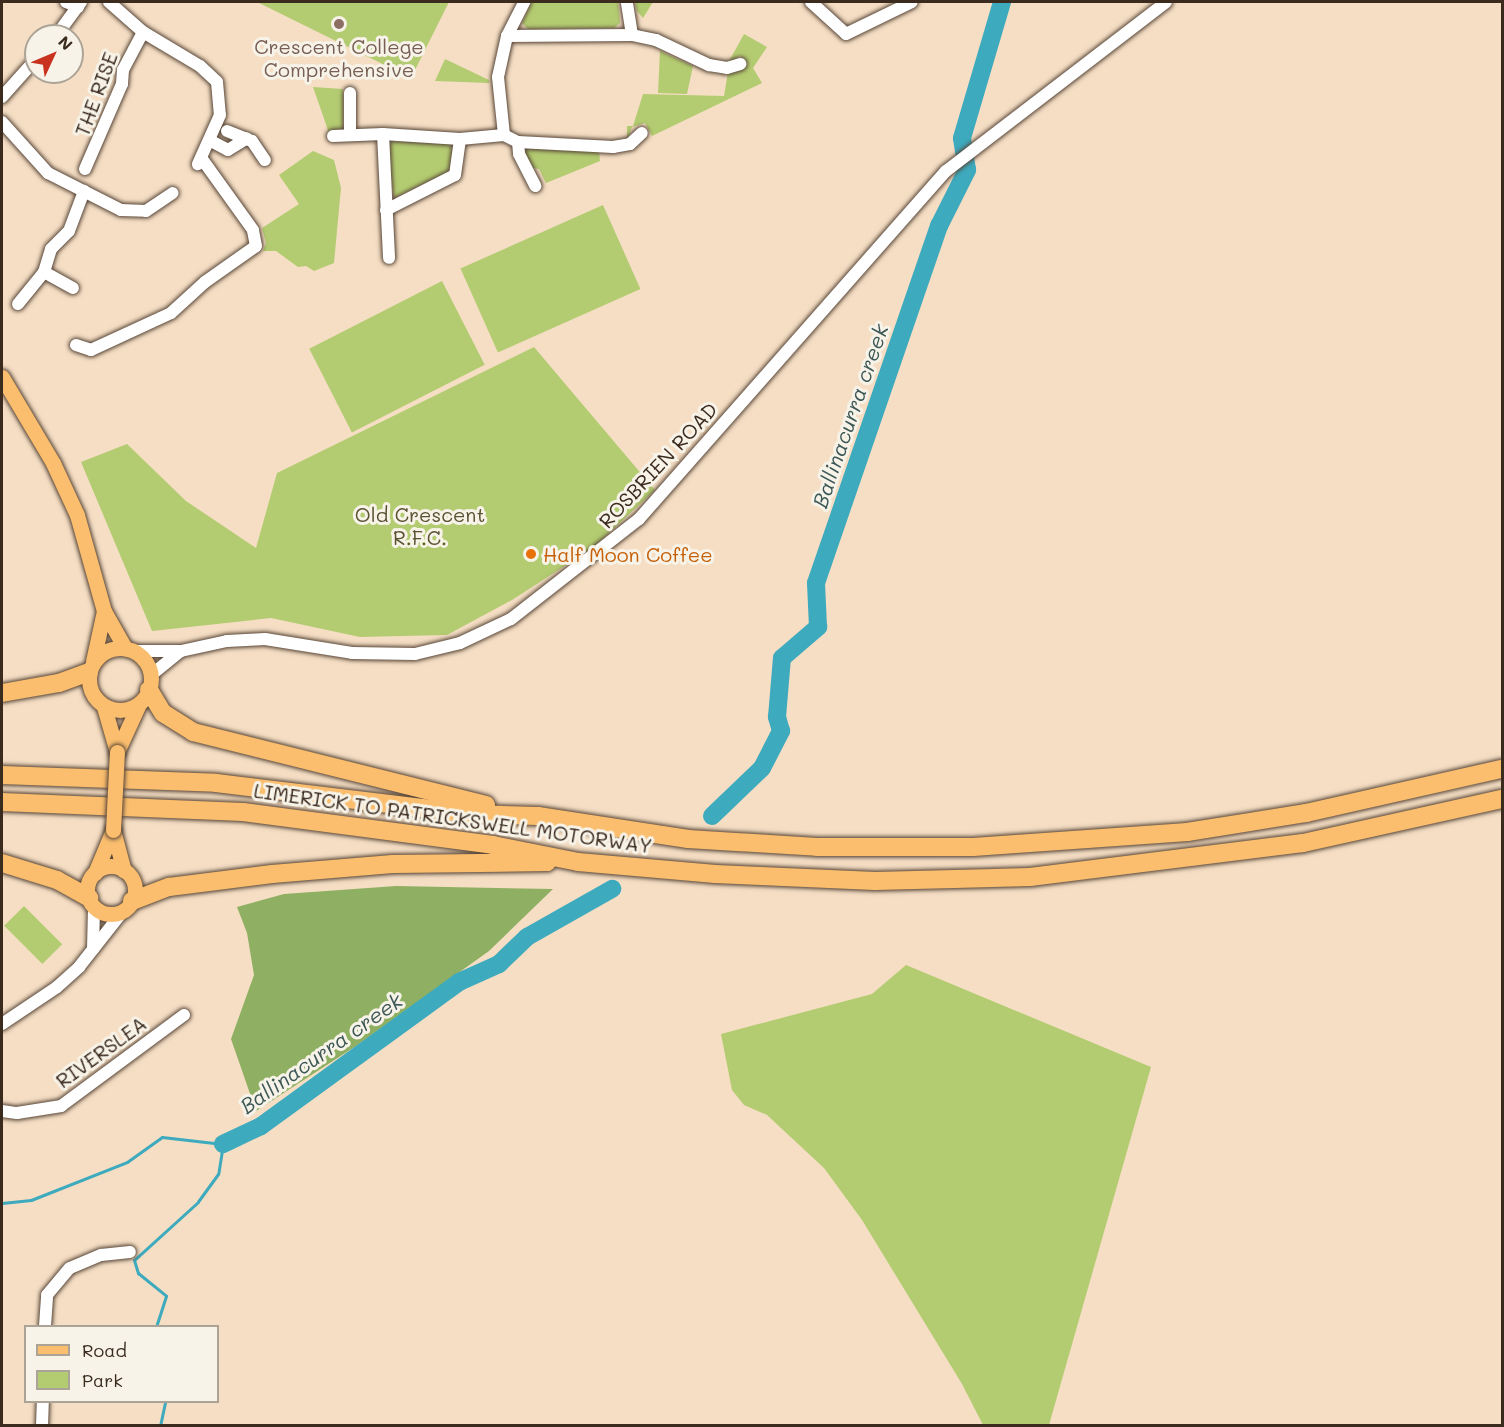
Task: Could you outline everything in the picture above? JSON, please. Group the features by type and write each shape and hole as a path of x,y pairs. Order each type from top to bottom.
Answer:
{"highway":[{"path":"2,693 59,683 91,667"},
{"path":"146,690 163,713 193,732 538,816"},
{"name":"LIMERICK TO PATRICKSWELL MOTORWAY","path":"2,776 216,783 474,814 538,816 688,838 817,847 1072,843 1186,832 1306,813 1503,769"},
{"name":"LIMERICK TO PATRICKSWELL MOTORWAY","path":"2,802 243,812 493,845 578,862 715,874 875,881 1030,878 1303,843 1503,800"},
{"path":"128,906 169,887 272,874 393,864 578,862"},
{"path":"2,863 57,880 91,902"}],"main road":[{"path":"2,377 53,463 77,515 104,611 130,650 148,666 146,690 117,752"},
{"path":"104,611 91,667 91,692 104,707 117,752 113,830 124,871 135,888 128,906 108,914 91,902 88,884 113,830"},
{"path":"91,667 107,650 130,650"},
{"path":"104,707 122,711 146,690"},
{"path":"95,873 109,867 124,871"}],"street":[{"path":"65,24 79,4 66,2"},
{"path":"76,345 91,350 171,314 205,282 256,246 253,230 199,162 211,141 220,116 217,81 200,66 143,32 109,2"},
{"path":"504,135 498,77 507,36 524,2"},
{"path":"627,2 632,35"},
{"path":"811,2 846,34 912,2"},
{"name":"ROSBRIEN ROAD","path":"130,650 181,651 226,641 265,639 352,653 415,654 460,643 502,625 557,586 639,519 886,236 959,161 1166,2"},
{"name":"THE RISE","path":"86,169 122,84 123,70 143,32"},
{"path":"507,36 632,35 656,40 709,64 727,68 740,64"},
{"path":"2,96 24,72"},
{"path":"350,93 350,135"},
{"path":"2,122 48,173 121,210 137,212 173,193"},
{"path":"227,131 248,138 265,160"},
{"path":"383,134 389,258"},
{"path":"333,136 383,134 460,139 504,135 518,142 613,147 630,144 642,134"},
{"path":"211,141 228,150 248,138"},
{"path":"386,210 454,175 460,139"},
{"path":"518,142 519,154 536,186"},
{"path":"18,304 44,272 51,249 69,231 84,191"},
{"path":"44,272 73,288"},
{"name":"ROSBRIEN ROAD","path":"146,690 181,651"},
{"path":"91,902 93,949"},
{"path":"2,1024 57,987 93,949 128,906"},
{"name":"RIVERSLEA","path":"2,1111 17,1113 61,1106 184,1014"},
{"path":"45,1325 47,1295 70,1269 101,1255 130,1252"},
{"path":"42,1425 43,1403"}],"green space":[{"path":"257,2 449,2 411,78"},
{"path":"532,2 618,2 620,23 614,28 528,29 522,23"},
{"path":"635,2 653,2 643,18 637,11"},
{"path":"744,34 767,47 753,68 762,83 652,136 645,123 632,127 627,140 627,126 633,126 643,94 724,96 728,72 748,64 740,56 728,63"},
{"path":"660,51 693,66 687,94 658,93"},
{"path":"445,59 489,80 489,83 435,81"},
{"path":"313,87 343,89 343,130 329,133"},
{"path":"392,141 450,144 453,150 450,171 394,198 387,147"},
{"path":"527,148 599,150 600,161 546,183 539,169 532,168 524,152"},
{"path":"313,151 334,160 341,188 334,263 314,271 306,266 298,267 276,251 263,251 266,243 262,228 299,204 279,175"},
{"path":"603,205 640,289 498,352 460,268"},
{"path":"442,281 485,365 352,432 309,349"},
{"name":"Old Crescent R.F.C.","path":"534,347 655,490 594,547 512,600 447,635 360,637 271,618 152,631 81,462 127,444 186,501 256,548 277,473"},
{"path":"396,886 553,889 489,951 356,1046 256,1111 231,1039 254,975 247,933 237,907 284,894"},
{"path":"24,906 62,944 42,964 4,926"},
{"path":"906,965 1151,1067 1049,1425 983,1425 962,1384 862,1220 824,1168 767,1115 744,1105 732,1090 721,1034 872,994"}],"waterway":[{"name":"Ballinacurra creek","path":"712,816 762,768 781,731 777,717 782,658 818,627 816,583 939,226 967,170 962,138 1002,2"},
{"name":"Ballinacurra creek","path":"223,1144 261,1126 459,982 499,964 527,937 612,889"},
{"name":"Ballinacurra creek","path":"2,1203 31,1200 127,1162 162,1137 223,1144 218,1174 198,1202 134,1260 138,1273 166,1296 156,1325"},
{"path":"160,1426 165,1403"}],"place":[{"name":"Crescent College Comprehensive","path":"339,24"},
{"name":"Half Moon Coffee","path":"531,554"}]}
